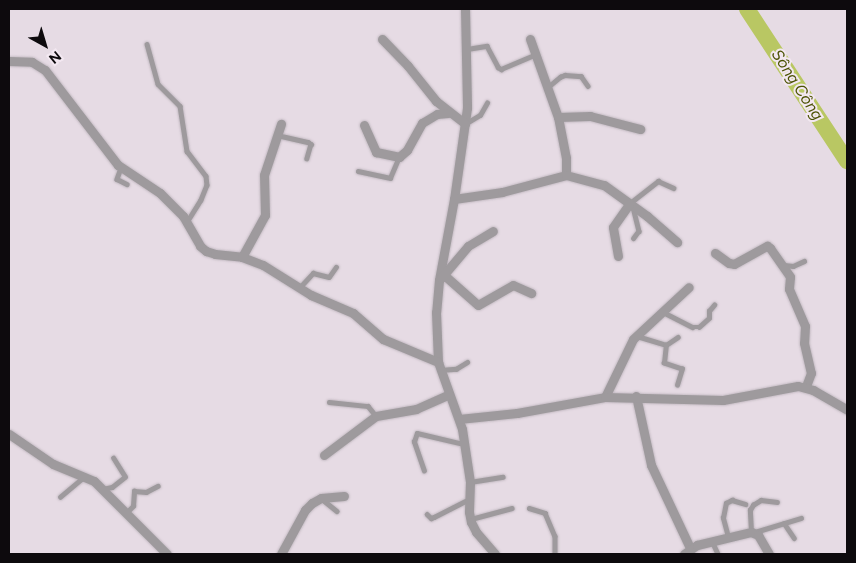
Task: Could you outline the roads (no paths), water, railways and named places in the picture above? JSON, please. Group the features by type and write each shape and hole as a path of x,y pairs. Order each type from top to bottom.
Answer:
{"street":[{"path":"465,9 467,49 465,124 436,312 438,366 460,419 470,482 471,519 476,532 495,554"},
{"path":"382,39 408,66 436,101 448,113 465,124"},
{"path":"530,39 558,117 566,158 566,175"},
{"path":"9,61 32,62 45,70 121,168 155,189 188,221 195,238 206,251 242,257 263,266 318,299 354,313 383,339 438,366"},
{"path":"364,125 376,152 399,157 407,150 422,123 437,114 448,113"},
{"path":"558,117 588,116 640,129"},
{"path":"242,257 265,215 264,175 281,124"},
{"path":"454,199 502,192 566,175 604,185 677,242"},
{"path":"618,256 613,227 631,205"},
{"path":"442,277 468,246 493,231"},
{"path":"715,253 728,263 734,264 767,246 790,277 789,289 806,326 804,343 811,373 806,386"},
{"path":"442,277 478,305 513,285 531,293"},
{"path":"605,397 628,346 636,336 690,287"},
{"path":"460,419 517,413 605,397 636,396 723,400 806,386 847,410"},
{"path":"324,455 376,416 416,409 449,394"},
{"path":"636,396 651,464 687,551 712,541 753,532 769,554"},
{"path":"9,434 53,464 85,476 102,488 167,554"},
{"path":"281,554 305,510 312,503 321,498 344,496"}],"lane":[{"path":"147,44 158,84 181,110 186,151 206,176 207,185 201,200 188,221"},
{"path":"467,49 487,46 498,67 501,69 536,54"},
{"path":"548,87 565,75 581,76 588,86"},
{"path":"465,124 480,115 487,103"},
{"path":"277,135 308,142 310,144 307,158"},
{"path":"358,171 390,178 399,157"},
{"path":"121,168 117,179 127,184"},
{"path":"634,238 639,231 631,205 658,181 674,188"},
{"path":"780,264 788,266 804,261"},
{"path":"299,288 313,273 329,277 336,267"},
{"path":"662,312 675,316 692,327 698,327 709,318 709,311 714,305"},
{"path":"636,336 666,345"},
{"path":"677,384 682,369 664,363 666,345 678,337"},
{"path":"438,366 456,369 467,362"},
{"path":"329,402 368,406 376,416"},
{"path":"424,471 414,442 417,433 465,444"},
{"path":"102,488 112,487 125,477 113,458"},
{"path":"60,497 85,476"},
{"path":"470,482 503,477"},
{"path":"126,513 133,506 134,491 146,492 158,486"},
{"path":"321,498 337,512"},
{"path":"428,514 431,518 434,517 470,500"},
{"path":"728,537 723,518 726,503 732,500 745,504"},
{"path":"777,502 761,500 753,505 750,510 753,532 801,518"},
{"path":"471,519 512,508"},
{"path":"529,508 542,510 544,513 555,536 555,554"},
{"path":"784,523 794,538"},
{"path":"712,541 718,554"}],"waterway":[{"name":"Sông Công","path":"747,9 847,161"}]}
